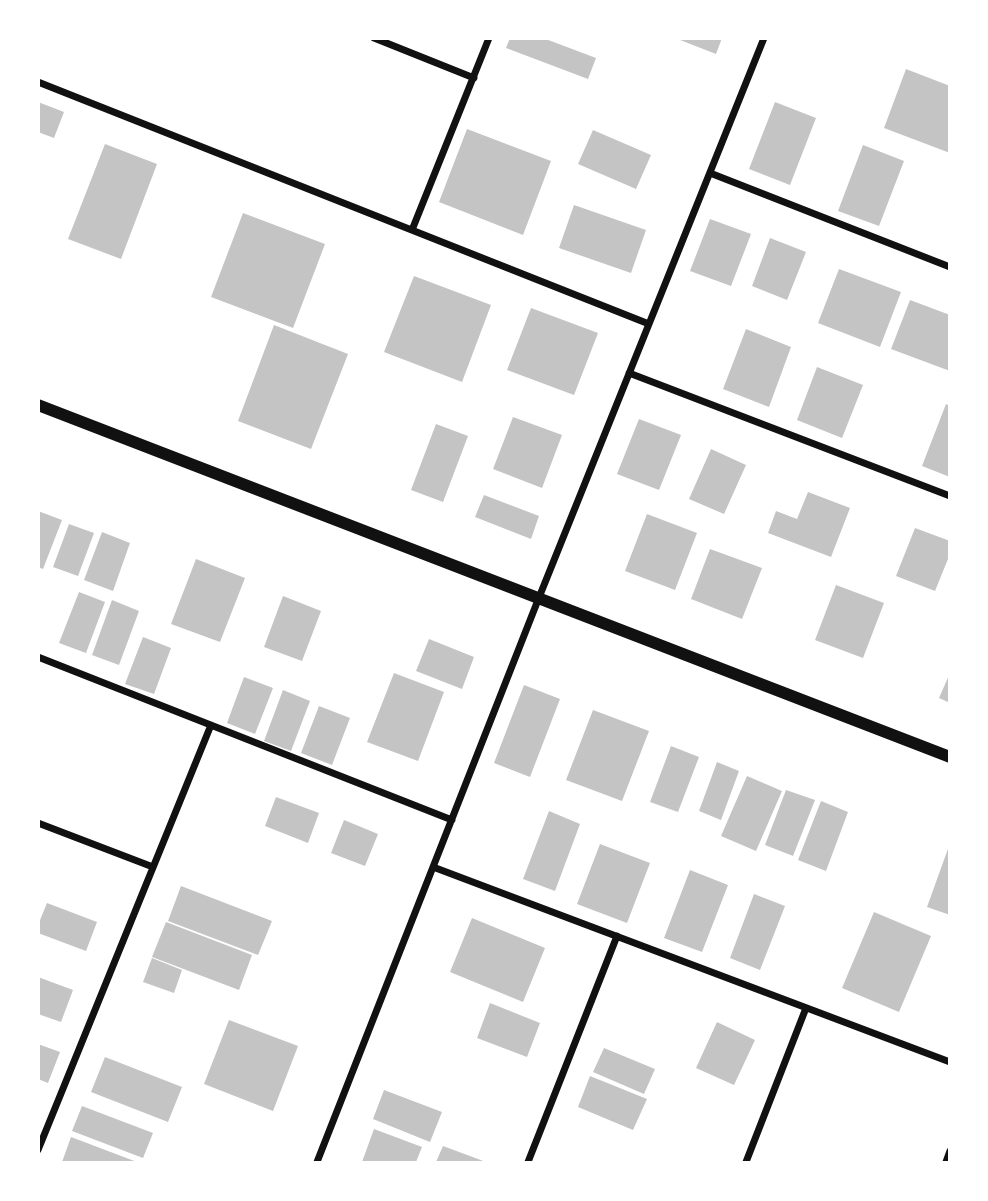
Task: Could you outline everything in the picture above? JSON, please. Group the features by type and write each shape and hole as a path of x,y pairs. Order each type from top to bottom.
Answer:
{"street":[{"path":"374,38 474,78"},
{"path":"412,230 489,38"},
{"path":"317,1163 538,600 764,38"},
{"path":"38,82 649,324"},
{"path":"710,173 950,267"},
{"path":"629,373 950,496"},
{"path":"38,405 950,758"},
{"path":"38,657 452,820"},
{"path":"38,1150 211,725"},
{"path":"38,823 153,867"},
{"path":"433,867 950,1062"},
{"path":"528,1163 617,936"},
{"path":"747,1163 806,1008"},
{"path":"946,1163 950,1151"}],"building":[{"path":"510,38 543,38 596,58 588,79 506,48"},
{"path":"675,38 722,38 716,54"},
{"path":"906,69 950,86 950,153 884,128"},
{"path":"38,102 64,112 54,138 38,132"},
{"path":"775,102 816,118 790,185 749,169"},
{"path":"467,129 551,161 523,235 439,202"},
{"path":"593,130 651,155 636,189 578,164"},
{"path":"105,144 157,164 121,259 68,239"},
{"path":"863,145 904,161 879,226 838,211"},
{"path":"574,205 646,230 631,273 559,248"},
{"path":"243,213 325,244 293,328 211,297"},
{"path":"710,219 751,234 731,286 690,271"},
{"path":"770,238 806,252 787,300 752,286"},
{"path":"839,269 901,292 880,347 818,323"},
{"path":"414,276 491,305 462,382 384,352"},
{"path":"910,300 950,315 950,371 891,349"},
{"path":"531,308 598,333 574,395 507,370"},
{"path":"274,325 348,354 311,449 238,421"},
{"path":"746,329 791,347 769,407 723,389"},
{"path":"817,367 863,385 842,438 797,420"},
{"path":"946,404 950,406 950,477 922,466"},
{"path":"513,417 562,435 542,488 493,469"},
{"path":"639,419 681,435 659,490 617,474"},
{"path":"436,424 468,436 443,502 411,490"},
{"path":"711,449 746,465 724,514 689,499"},
{"path":"808,492 850,508 831,557 768,533 776,511 797,519"},
{"path":"484,495 539,516 531,539 475,517"},
{"path":"38,511 62,520 43,569 38,567"},
{"path":"647,514 697,533 675,590 625,571"},
{"path":"69,524 94,533 78,576 53,567"},
{"path":"915,528 950,541 950,554 935,591 896,576"},
{"path":"102,532 130,543 113,591 84,580"},
{"path":"710,549 762,568 742,619 691,599"},
{"path":"196,559 245,578 220,642 171,624"},
{"path":"836,585 884,603 863,658 815,640"},
{"path":"79,592 105,602 86,653 59,643"},
{"path":"283,596 321,611 302,661 264,647"},
{"path":"112,600 139,611 119,665 92,655"},
{"path":"143,637 171,648 154,694 125,684"},
{"path":"429,639 474,657 462,689 416,671"},
{"path":"394,673 444,692 418,761 367,742"},
{"path":"950,673 950,703 939,698"},
{"path":"244,677 273,688 255,734 227,723"},
{"path":"524,685 560,699 530,777 494,763"},
{"path":"283,690 310,701 291,751 264,741"},
{"path":"319,706 350,718 332,765 301,753"},
{"path":"593,710 649,731 622,801 566,780"},
{"path":"671,746 699,757 678,812 650,802"},
{"path":"717,762 739,771 721,820 699,811"},
{"path":"747,776 782,791 756,851 721,836"},
{"path":"786,790 815,800 793,856 765,845"},
{"path":"276,797 319,813 308,843 265,826"},
{"path":"821,801 848,812 826,871 798,860"},
{"path":"549,811 580,824 555,891 523,879"},
{"path":"344,820 378,834 365,866 331,853"},
{"path":"600,844 650,863 627,923 577,904"},
{"path":"950,846 950,915 927,907"},
{"path":"690,870 728,885 702,952 664,938"},
{"path":"181,886 272,921 258,955 168,921"},
{"path":"754,894 785,906 760,970 730,958"},
{"path":"47,903 97,922 86,951 38,933 38,925"},
{"path":"874,912 931,936 899,1012 842,988"},
{"path":"472,918 545,948 523,1002 450,972"},
{"path":"166,922 252,955 239,990 152,957"},
{"path":"152,958 182,970 174,993 143,982"},
{"path":"38,977 73,990 61,1022 38,1014"},
{"path":"490,1003 540,1023 527,1057 477,1038"},
{"path":"229,1020 298,1046 273,1111 204,1084"},
{"path":"717,1022 755,1040 734,1085 696,1068"},
{"path":"38,1044 60,1052 48,1083 38,1079"},
{"path":"604,1048 655,1069 644,1094 593,1072"},
{"path":"105,1057 182,1087 168,1122 91,1092"},
{"path":"590,1076 647,1099 633,1130 578,1107"},
{"path":"384,1090 442,1112 430,1142 373,1119"},
{"path":"82,1106 153,1133 143,1158 72,1131"},
{"path":"374,1129 422,1147 416,1162 362,1162"},
{"path":"71,1137 137,1162 62,1162"},
{"path":"443,1146 486,1162 436,1162"}]}
